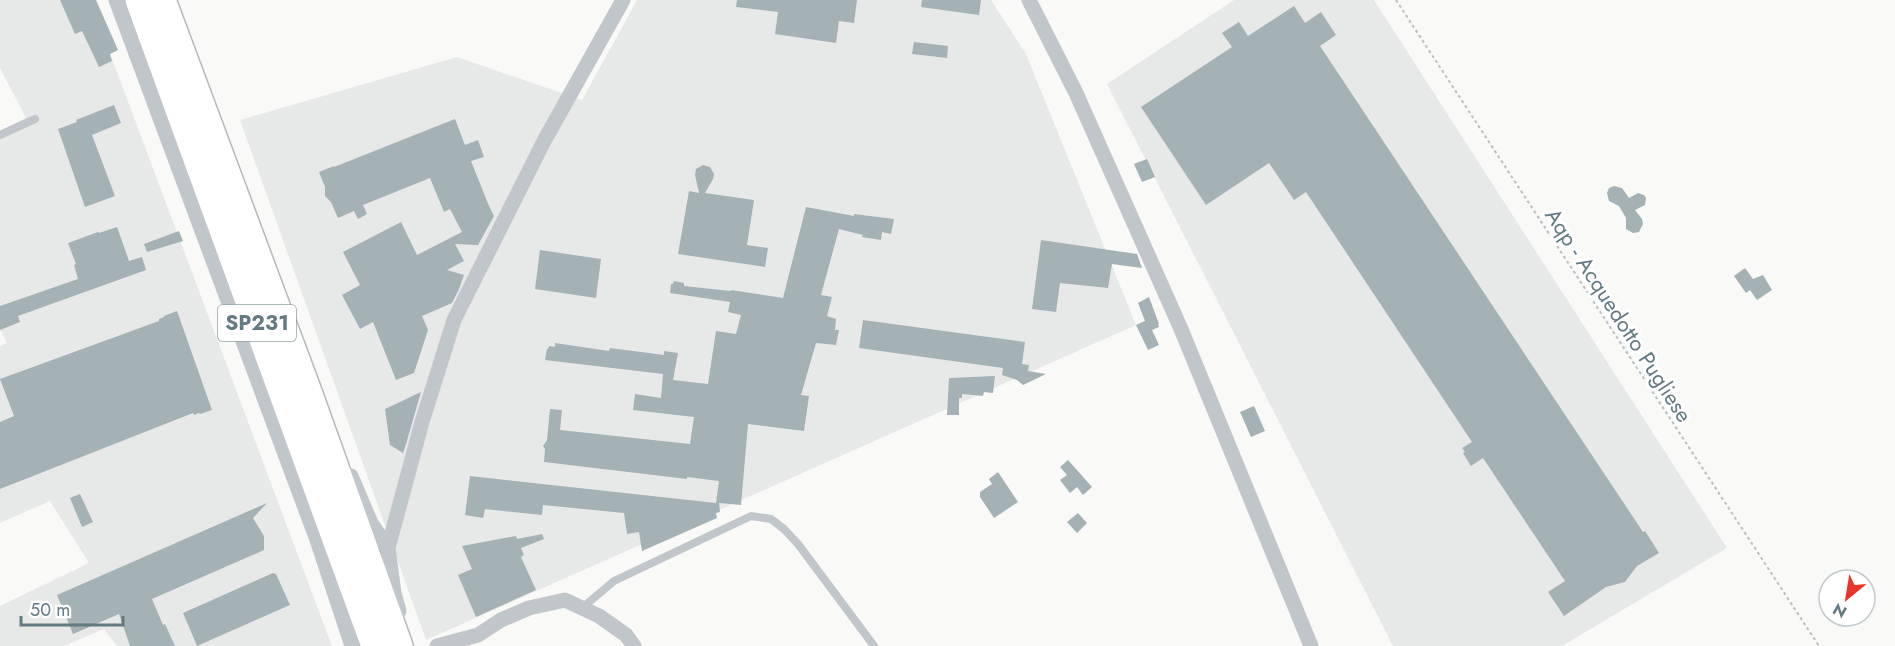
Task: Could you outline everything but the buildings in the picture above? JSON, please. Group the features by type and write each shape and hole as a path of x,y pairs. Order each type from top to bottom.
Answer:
{"highway":[{"name":"SP231","path":"139,0 375,646"},
{"name":"SP231","path":"162,0 307,390 399,646"}],"street":[{"name":"SP231","path":"116,0 317,540 352,646"},
{"path":"174,0 347,465 371,523 388,548"},
{"path":"408,646 394,593 388,548 422,422 454,320 544,141 623,0"},
{"path":"1029,0 1076,93 1181,329 1311,646"},
{"path":"437,646 478,635 501,620 529,608 565,600 599,616 626,635 634,646"}],"lane":[{"path":"0,135 34,119"},
{"path":"582,608 614,581 751,516 771,519 784,529 798,544 874,646"}],"path":[{"name":"Aqp - Acquedotto Pugliese","path":"1396,0 1819,646"}],"shaded area":[{"path":"0,0 90,0 332,646 117,646 104,629 64,646 0,646 0,606 89,563 50,501 0,523 0,346 7,343 0,329 0,131 26,118 0,68"},
{"path":"637,0 991,0 1026,54 1136,325 426,640 240,120 457,57 582,100"},
{"path":"1234,0 1374,0 1727,548 1562,646 1393,646 1107,84"}]}
